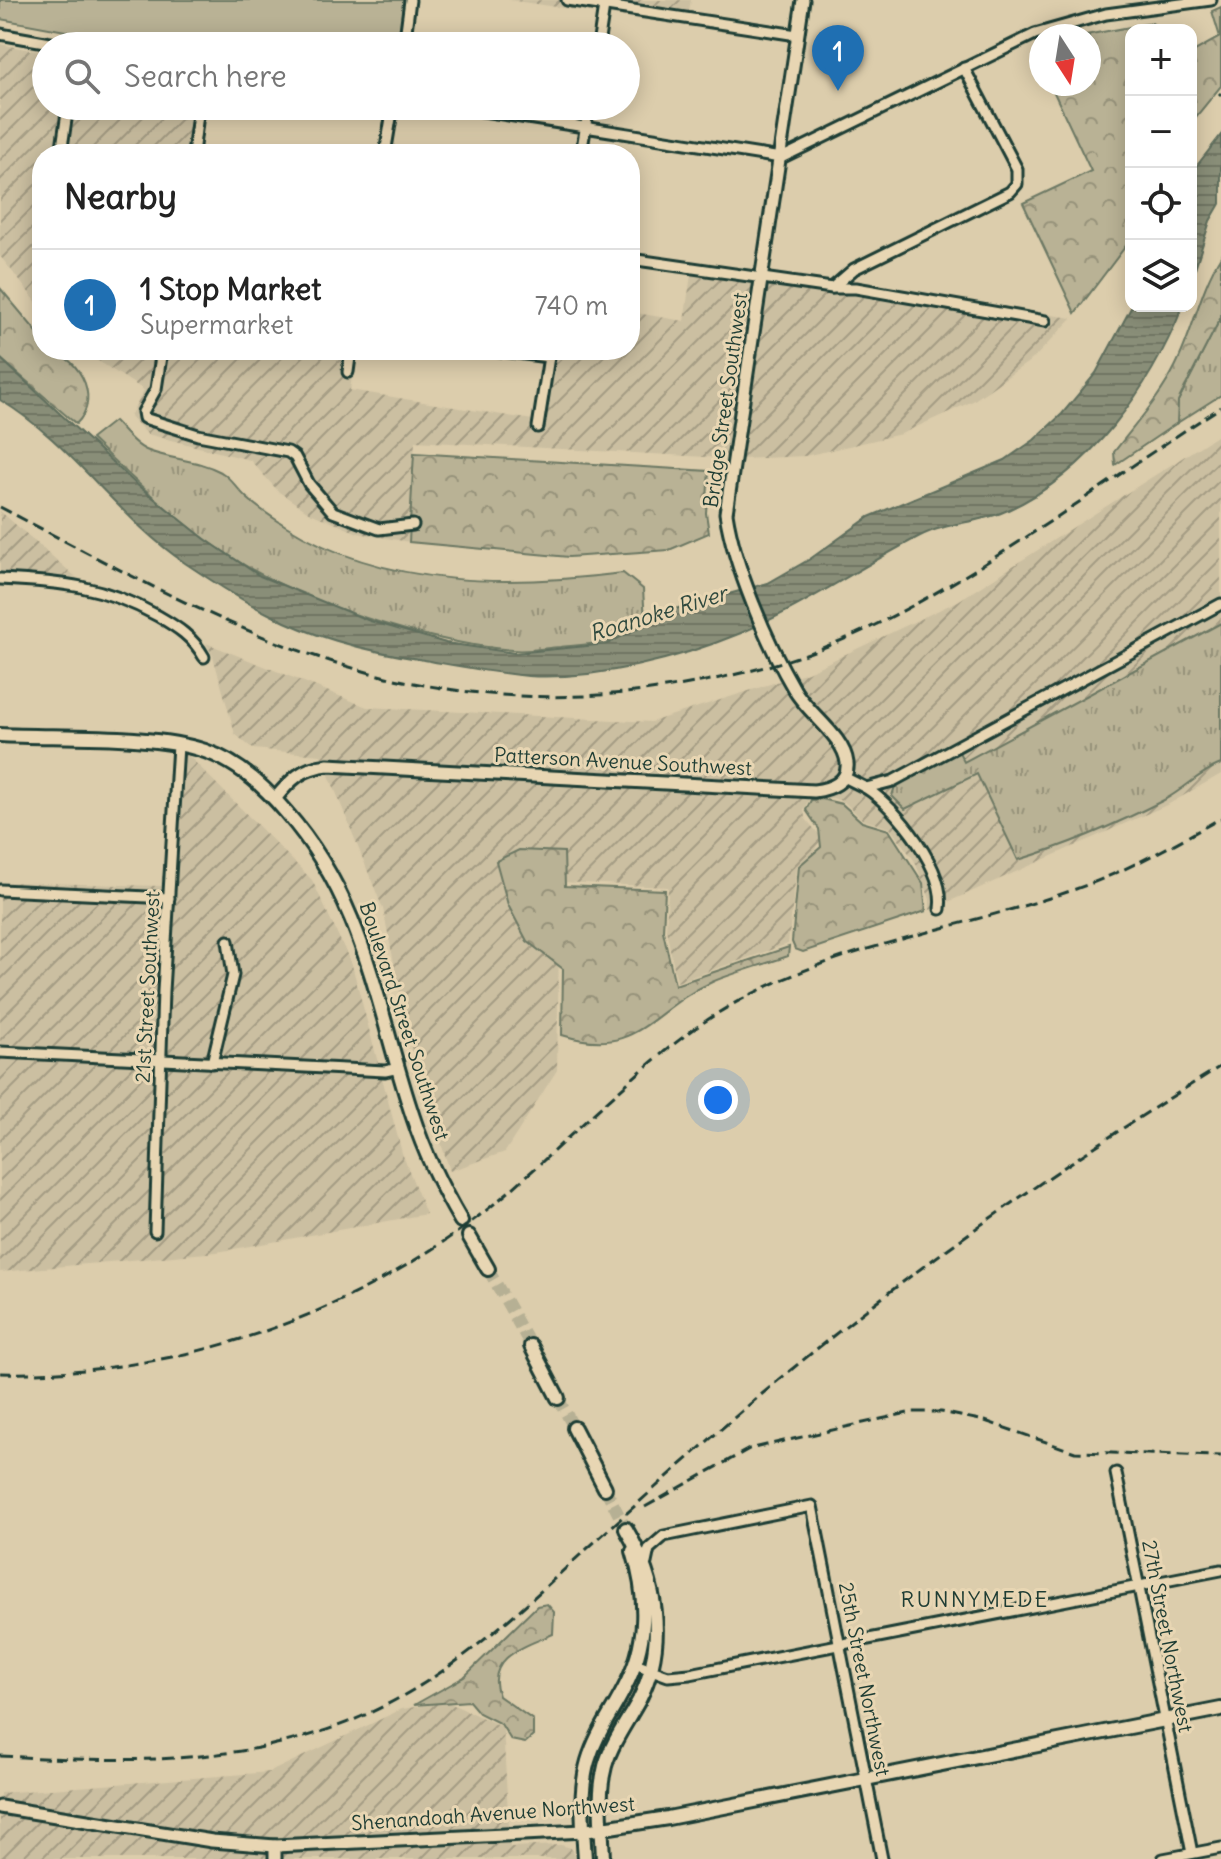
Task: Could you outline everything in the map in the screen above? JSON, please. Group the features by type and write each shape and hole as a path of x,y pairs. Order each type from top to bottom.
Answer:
{"main road":[{"path":"0,735 178,745 224,754 275,799"},
{"name":"Boulevard Street Southwest","path":"275,799 320,855 350,910 426,1153 461,1221"},
{"path":"469,1236 488,1269"},
{"path":"531,1346 558,1398"},
{"path":"574,1428 605,1488"},
{"path":"585,1859 588,1762 635,1664 644,1629 644,1598 626,1529 646,1563 655,1609 651,1671 605,1768 603,1859"},
{"name":"Shenandoah Avenue Northwest","path":"584,1831 1221,1709"}],"street":[{"path":"406,32 410,0"},
{"path":"567,0 797,35"},
{"name":"Bridge Street Southwest","path":"803,0 727,493 730,539 770,640 801,702 842,750 847,765 844,777"},
{"path":"536,120 778,158 790,156 1035,34 1079,20 1211,0"},
{"path":"600,32 604,6"},
{"path":"0,34 32,40"},
{"path":"832,288 840,277 854,269 1014,189 1017,169 964,68"},
{"path":"62,144 66,120"},
{"path":"194,144 197,120"},
{"path":"387,144 391,120"},
{"path":"583,144 586,120"},
{"path":"640,260 832,288 856,288 1045,321"},
{"path":"160,360 156,389 143,412 146,420 198,435 288,452 295,457 309,484 333,512 379,529 413,525"},
{"path":"348,372 350,360"},
{"path":"538,427 548,360"},
{"path":"0,579 79,584 114,594 183,631 204,657"},
{"path":"866,788 893,781 1221,604"},
{"name":"21st Street Southwest","path":"155,1231 178,745"},
{"name":"Patterson Avenue Southwest","path":"275,799 295,775 310,767 328,765 814,791 832,787 844,777"},
{"path":"844,777 866,788 893,808 916,839 940,894 940,909"},
{"path":"0,890 169,898"},
{"path":"212,1063 233,975 228,941"},
{"path":"0,1052 385,1071 399,1068"},
{"name":"27th Street Northwest","path":"1116,1473 1192,1853"},
{"name":"25th Street Northwest","path":"646,1563 649,1549 664,1536 812,1506 882,1859"},
{"path":"635,1664 668,1676 690,1674 1221,1570"},
{"name":"Shenandoah Avenue Northwest","path":"0,1807 275,1853 584,1831"},
{"path":"1163,1859 1221,1848"}],"shaded area":[{"path":"509,0 691,0 686,26"},
{"path":"0,44 32,50 32,120 204,120 200,144 32,144 32,296 0,256"},
{"path":"1221,135 1221,202 1210,221 1197,262 1197,168"},
{"path":"693,262 1072,318 1034,358 973,401 901,434 805,456 742,459 415,441 409,542 358,533 310,513 279,492 250,460 147,434 130,416 144,390 97,360 354,360 350,390 533,420 543,360 640,360 640,314 684,321"},
{"path":"1129,312 1180,312 1153,367 1114,424 1066,474 1038,494 987,518 920,536 788,611 741,633 637,666 554,676 515,675 364,649 306,631 258,609 160,545 49,437 0,400 0,358 136,484 205,539 260,576 370,621 446,643 515,653 607,644 675,609 768,583 810,559 869,517 1005,460 1034,440 1062,414 1096,373"},
{"path":"1221,433 1221,774 1169,804 930,910 930,899 914,860 890,828 863,820 844,802 833,798 809,799 804,809 805,818 822,838 811,856 797,866 788,944 677,982 666,930 668,887 560,882 557,1070 505,1152 450,1171 413,1056 383,909 321,755 253,749 235,734 213,656 206,643 367,707 651,722 808,672 958,601"},
{"path":"0,511 76,577 0,573"},
{"path":"178,745 312,880 352,965 402,1153 426,1214 217,1252 0,1272 0,882 161,886"},
{"path":"447,1702 503,1727 510,1847 561,1845 571,1848 576,1859 0,1859 0,1793 270,1772 402,1709"}],"green space":[{"path":"0,0 405,0 400,32 71,32 0,19"},
{"path":"1221,7 1221,86 1197,116 1197,50 1220,37 1212,11"},
{"path":"1125,28 1125,247 1075,313 1023,203 1091,171 1056,96 1101,96 1101,32"},
{"path":"1221,256 1221,317 1178,401 1177,423 1115,465 1114,452 1170,377"},
{"path":"0,288 32,326 32,360 68,360 82,377 87,389 87,401 84,413 76,424 0,358"},
{"path":"1221,317 1221,395 1177,423 1178,401"},
{"path":"114,421 146,450 203,464 221,472 261,509 325,547 365,562 450,578 537,580 623,573 643,589 645,621 627,634 606,642 518,650 450,641 351,613 262,575 194,530 91,439"},
{"path":"414,453 709,471 706,513 709,533 669,550 569,557 409,542"},
{"path":"1221,623 1221,764 1164,800 1092,833 1018,860 977,774 905,809 892,796 895,786 959,752 964,762"},
{"path":"811,800 842,804 862,822 889,830 923,883 926,911 803,952 795,949 792,942 799,866 821,847 819,829 806,810"},
{"path":"519,850 564,852 565,886 665,890 663,931 675,985 789,947 788,956 712,982 627,1036 609,1041 588,1041 562,1035 563,969 527,941 508,905 496,861"},
{"path":"547,1604 554,1612 553,1634 510,1655 497,1672 499,1696 533,1720 533,1736 525,1743 511,1740 501,1724 479,1713 469,1701 414,1705 464,1677 537,1606"}],"tunnel":[{"path":"488,1269 531,1346"},
{"path":"558,1398 574,1428"},
{"path":"605,1488 626,1529"}],"railway":[{"path":"0,507 160,590 237,626 314,656 393,679 476,693 563,697 658,689 714,679 769,666 849,637 920,601 1008,549 1221,407"},
{"path":"0,1373 70,1371 139,1363 207,1349 273,1328 338,1302 400,1269 458,1231 513,1188 654,1060 715,1015 746,997 785,978 866,949 1092,883 1221,818"},
{"path":"0,1756 140,1759 231,1752 321,1732 395,1700 452,1664 505,1623 728,1423 862,1313 1038,1185 1221,1066"},
{"path":"645,1507 749,1449 912,1412 941,1412 985,1421 1075,1452 1221,1456"}],"place":[{"name":"1 Stop Market","path":"838,91"}],"district":[{"name":"RUNNYMEDE","path":"975,1599"}],"water label":[{"name":"Roanoke River","path":"658,613"}]}
